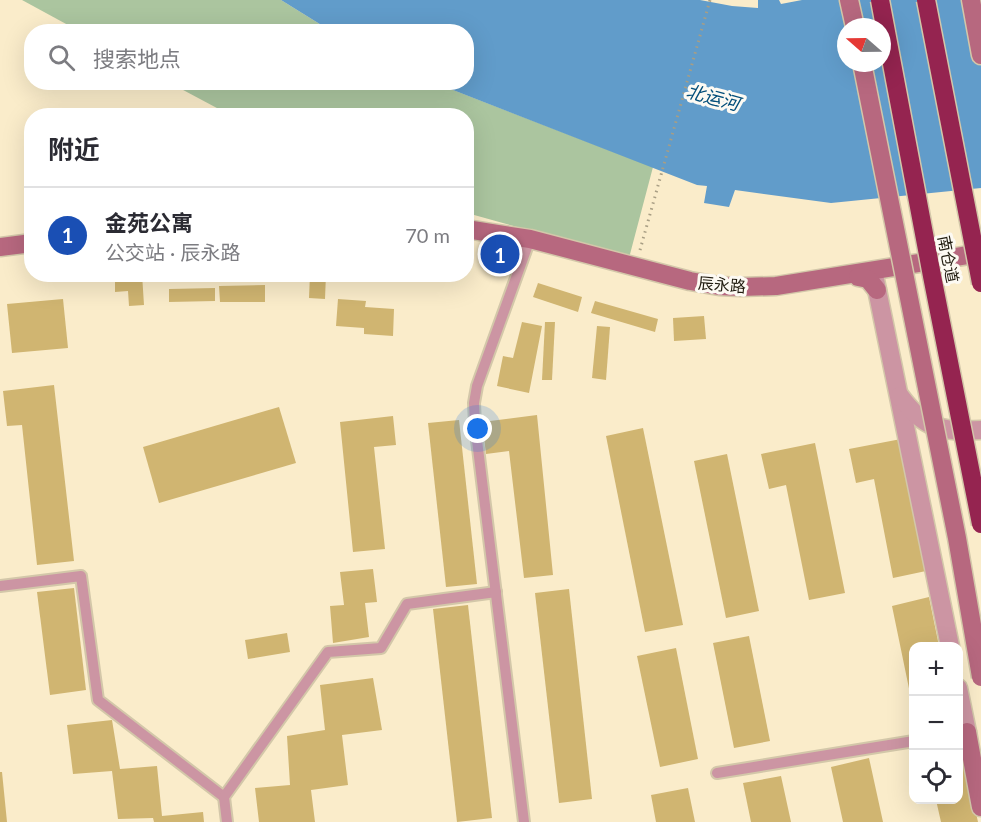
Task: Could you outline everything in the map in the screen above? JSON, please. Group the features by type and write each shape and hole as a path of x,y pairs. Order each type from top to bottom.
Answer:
{"highway":[{"name":"南仓道","path":"880,0 981,524"},
{"name":"南仓道","path":"926,0 981,283"}],"main road":[{"path":"849,0 853,18"},
{"path":"971,0 981,55"},
{"path":"864,72 957,538 981,679"},
{"name":"辰永路","path":"474,231 690,280 741,287 871,278 981,253"},
{"name":"辰永路","path":"474,235 529,242 685,284 730,292 776,290 871,278 981,258"},
{"path":"0,240 24,238"},
{"path":"0,247 24,244"},
{"path":"963,733 981,807"}],"street":[{"path":"871,278 949,642"},
{"path":"897,392 923,422 958,432 981,430"},
{"path":"963,693 981,679"}],"lane":[{"path":"524,822 474,403 477,386 529,242"},
{"path":"0,586 81,576 98,700 224,797"},
{"path":"227,822 224,797 328,652 381,648 407,604 496,592"},
{"path":"717,772 909,742"}],"path":[{"path":"636,267 710,0"}],"green space":[{"path":"22,0 281,0 320,24 66,24"},
{"path":"183,90 453,90 653,167 629,258 474,215 474,108 217,108"}],"water":[{"name":"北运河","path":"281,0 700,0 758,8 758,0 779,0 781,4 802,0 981,0 981,188 831,203 735,190 729,207 704,203 707,186 697,185 453,90 474,90 474,24 320,24"}],"building":[{"path":"115,282 143,282 144,305 129,306 128,291 115,292"},
{"path":"310,282 326,282 325,299 309,298"},
{"path":"538,283 582,297 578,312 533,297"},
{"path":"265,285 265,302 220,302 219,286"},
{"path":"215,288 215,301 169,302 169,289"},
{"path":"63,299 68,348 12,353 7,304"},
{"path":"338,299 366,301 365,307 394,309 393,336 364,334 364,328 336,326"},
{"path":"595,301 658,319 655,332 591,313"},
{"path":"704,316 706,339 674,341 673,318"},
{"path":"522,322 542,326 529,393 497,386 503,356 513,358"},
{"path":"545,322 555,322 552,380 542,380"},
{"path":"597,326 610,327 606,380 592,378"},
{"path":"54,385 74,561 37,565 22,425 7,426 3,391"},
{"path":"279,407 296,463 159,503 143,447"},
{"path":"537,415 553,575 524,578 509,451 486,454 482,422"},
{"path":"393,416 396,445 374,447 385,549 353,552 340,422"},
{"path":"459,420 477,584 446,587 428,423"},
{"path":"643,428 683,625 645,632 606,436"},
{"path":"901,439 926,571 893,578 874,479 856,483 849,449"},
{"path":"815,443 845,593 809,600 786,485 769,489 761,454"},
{"path":"727,454 759,611 726,618 694,461"},
{"path":"373,569 377,602 365,603 369,637 333,643 330,606 344,605 340,572"},
{"path":"74,588 86,690 50,695 37,592"},
{"path":"569,589 592,799 559,803 535,593"},
{"path":"929,597 938,642 909,642 909,688 892,606"},
{"path":"468,605 492,818 457,822 433,609"},
{"path":"287,633 290,652 248,659 245,640"},
{"path":"749,636 770,741 734,748 713,643"},
{"path":"676,648 698,759 660,767 637,656"},
{"path":"373,678 382,730 342,735 348,785 311,790 315,822 259,822 255,788 290,785 287,736 325,730 320,685"},
{"path":"112,720 120,769 157,766 162,816 203,812 204,822 154,822 153,818 118,819 112,771 73,774 67,725"},
{"path":"963,753 978,822 941,822 937,804 963,804"},
{"path":"869,758 883,822 843,822 831,767"},
{"path":"0,772 2,772 7,822 0,822"},
{"path":"781,776 791,822 751,822 743,783"},
{"path":"688,788 695,822 656,822 651,795"}],"place":[{"name":"金苑公寓","path":"500,254"}]}
